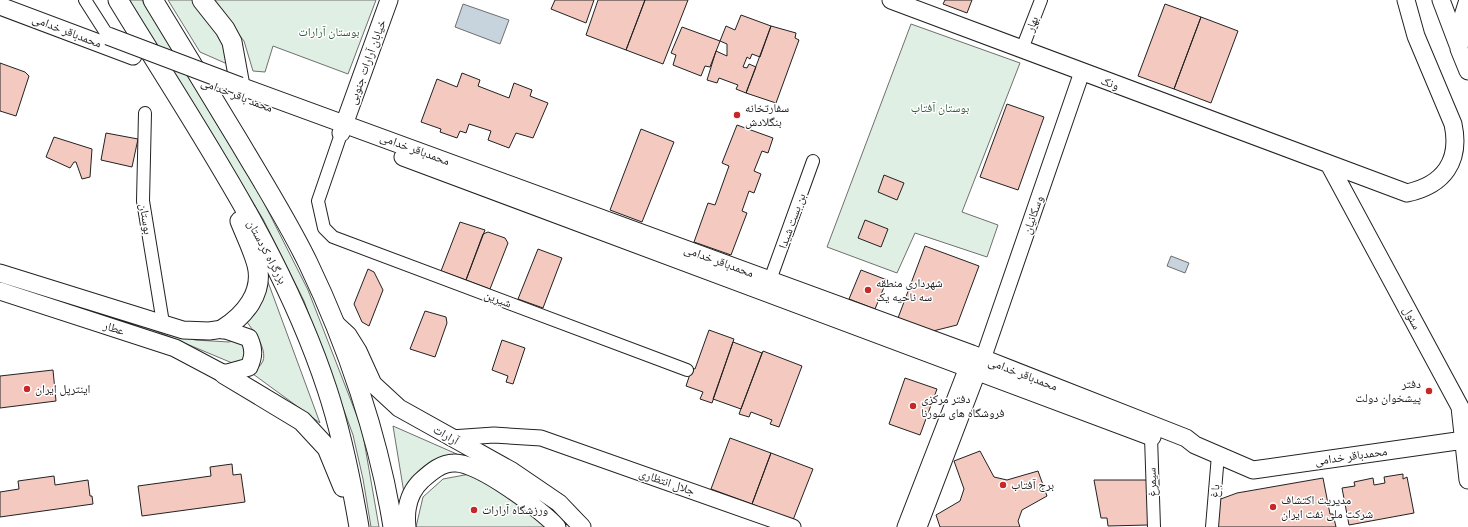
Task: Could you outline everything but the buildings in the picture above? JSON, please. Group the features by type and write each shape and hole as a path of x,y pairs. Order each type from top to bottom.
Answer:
{"highway":[{"name":"بزرگراه کردستان","path":"118,0 218,164 272,258 301,323 327,388 345,449 358,527"},
{"path":"153,0 280,211 307,263 333,321 378,452 393,527"},
{"path":"202,0 225,29 232,42 239,91"},
{"path":"218,164 257,266 258,278 254,298 248,308 233,323 222,329"},
{"path":"224,374 302,421 319,438 335,463 358,527"}],"main road":[{"name":"محمدباقر خدامی","path":"10,0 108,36"},
{"name":"خیابان آرارات جنوبی","path":"343,129 389,0"},
{"name":"ونک","path":"891,0 1407,192 1421,190 1433,184 1443,175 1453,157 1456,137 1453,124 1416,36 1406,0"},
{"path":"1441,0 1468,71"},
{"path":"1459,49 1463,16 1468,0"},
{"name":"محمدباقر خدامی","path":"0,6 133,56"},
{"name":"محمد باقر خدامی","path":"108,36 239,91"},
{"name":"محمد باقر خدامی","path":"133,56 221,84"},
{"name":"محمدباقر خدامی","path":"239,91 1030,384 1186,438 1195,445 1239,463 1463,435"},
{"name":"محمدباقر خدامی","path":"343,129 770,280 826,308"},
{"name":"سئول","path":"1329,164 1464,405 1463,435 1468,480"},
{"name":"عطار","path":"0,273 194,332 222,329"},
{"name":"عطار","path":"0,291 175,348 224,374"},
{"name":"آرارات","path":"333,321 348,335 358,351 373,384 399,408 512,471 559,503 582,527"},
{"path":"222,329 249,338 253,347 254,356 249,367 224,374"},
{"name":"محمدباقر خدامی","path":"1030,384 1151,437 1181,446 1195,445"},
{"name":"آرارات","path":"407,527 406,516 409,497 416,486 438,467 455,462 469,466 493,478 515,492 557,527"}],"street":[{"path":"85,0 108,36"},
{"name":"بهار","path":"1022,49 1041,0"},
{"name":"وسکانیان","path":"905,527 975,363 1082,72"},
{"name":"بوستان","path":"145,113 143,201 163,323"},
{"name":"شیرین","path":"343,129 318,201 324,228 333,237 687,370"},
{"name":"بن بست شیدا","path":"770,280 813,161"},
{"path":"919,527 975,363"},
{"name":"جلال انتظاری","path":"452,438 494,435 541,438 793,527"},
{"name":"سیمرغ","path":"1151,437 1154,527"},
{"name":"باغ","path":"1212,527 1218,455"}],"green space":[{"path":"129,0 142,0 260,195 308,290 362,429 379,527 371,527 363,479 353,435 304,301 263,219"},
{"path":"168,0 194,0 230,48 232,57 225,63 200,52"},
{"name":"بوستان آرارات","path":"212,0 376,0 348,74 273,46 265,72 253,71 244,41"},
{"name":"بوستان آفتاب","path":"911,24 1020,63 962,212 998,225 987,257 915,233 897,273 827,247"},
{"path":"268,282 320,423 253,374 260,366 264,356 259,340 247,322 255,313 260,304"},
{"path":"141,322 195,340 229,342 237,339 242,340 249,355 237,365 139,324"},
{"path":"393,426 459,455 439,460 420,470 404,493"},
{"name":"ورزشگاه آرارات","path":"470,474 495,484 549,527 416,527 423,497 443,479"}],"shaded area":[{"path":"463,4 509,20 500,44 455,27"},
{"path":"1171,256 1189,263 1185,273 1167,266"}],"place":[{"name":"سفارتخانه بنگلادش","path":"737,115"},
{"name":"شهرداری منطقه سه ناحیه یک","path":"868,290"},
{"name":"اینترپل ایران","path":"27,389"},
{"name":"دفتر پیشخوان دولت","path":"1429,391"},
{"name":"دفتر مرکزی فروشگاه های سورنا","path":"913,406"},
{"name":"برج آفتاب","path":"1003,485"},
{"name":"مدیریت اکتشاف شرکت ملی نفت ایران","path":"1273,507"},
{"name":"ورزشگاه آرارات","path":"474,510"}]}
